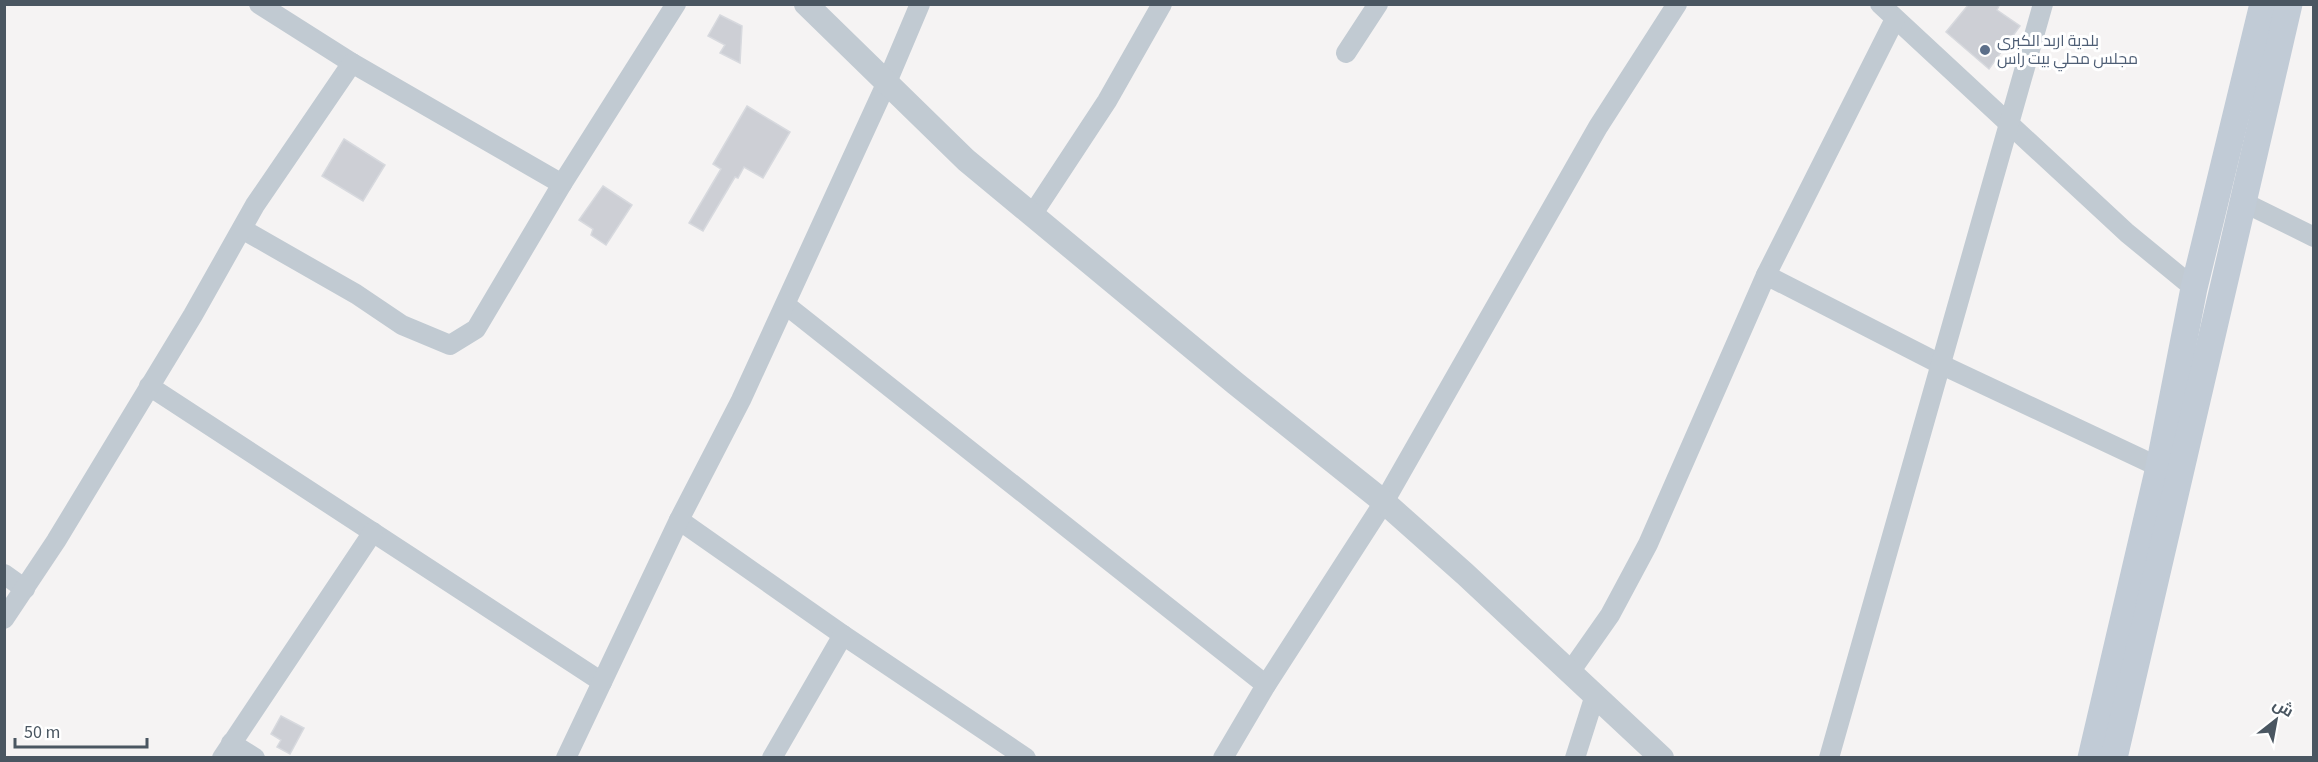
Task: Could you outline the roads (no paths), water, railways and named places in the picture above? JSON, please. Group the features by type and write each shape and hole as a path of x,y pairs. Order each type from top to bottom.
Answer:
{"main road":[{"path":"2091,758 2159,467 2194,288 2264,4"},
{"path":"2114,758 2289,4"}],"street":[{"path":"260,4 352,63 562,184"},
{"path":"242,229 356,294 402,325 450,345 476,329 562,184 675,4"},
{"path":"806,4 966,160 1235,383 1384,502 1465,574 1662,758"},
{"path":"566,758 679,520 741,400 786,305 920,4"},
{"path":"1032,215 1107,101 1162,4"},
{"path":"1346,53 1378,4"},
{"path":"1223,758 1266,685 1384,502 1598,127 1677,4"},
{"path":"1880,4 2127,233 2194,288"},
{"path":"1829,758 2009,124 2036,9"},
{"path":"1570,672 1610,615 1648,544 1766,275 1895,19"},
{"path":"4,619 25,589 193,315 255,205 352,63"},
{"path":"2242,202 2313,237"},
{"path":"1766,275 1941,365 2159,467"},
{"path":"786,305 1266,685"},
{"path":"149,386 602,682"},
{"path":"679,520 843,635 1026,758"},
{"path":"255,758 226,750 373,532"},
{"path":"4,574 25,589"},
{"path":"772,758 843,635"},
{"path":"1575,758 1595,695"}],"place":[{"name":"بلدية اربد الكبرى مجلس محلي بيت راس","path":"1985,50"}]}
